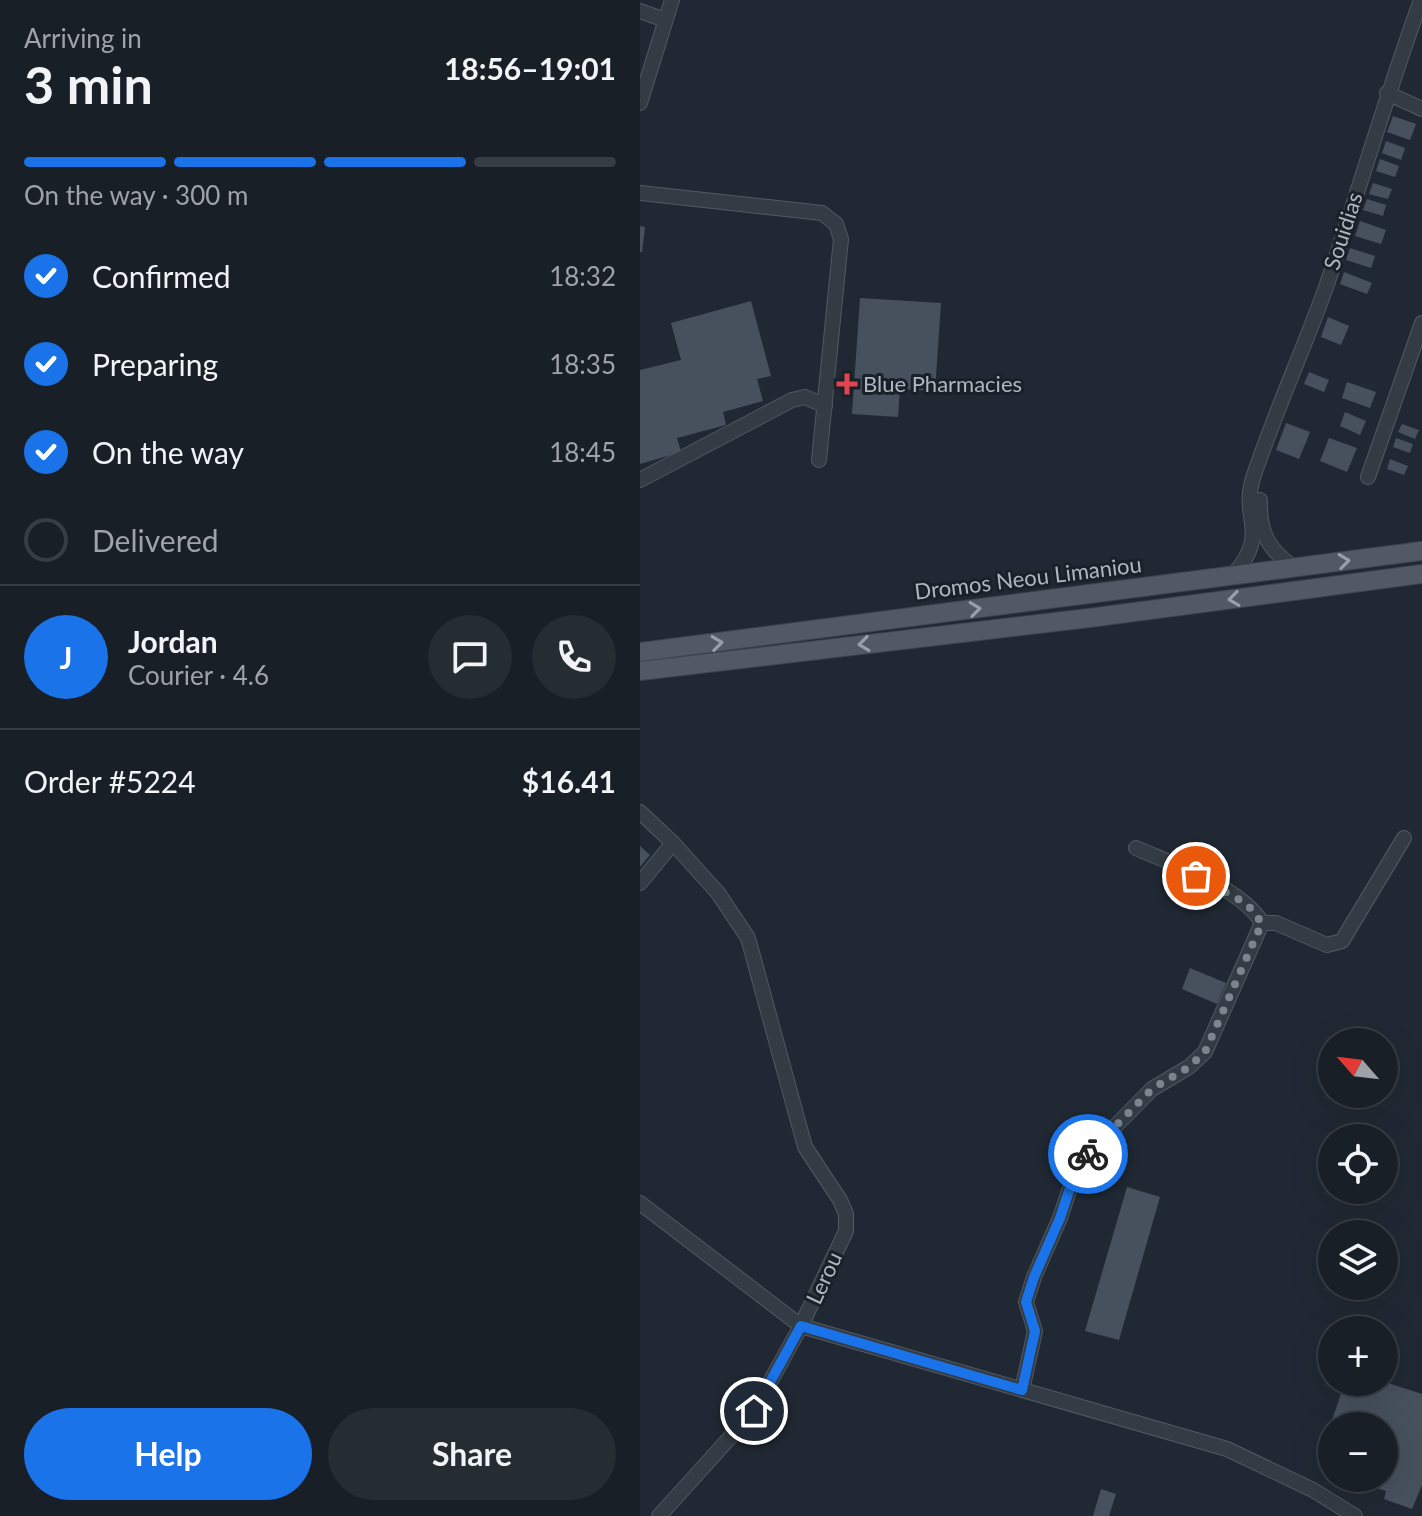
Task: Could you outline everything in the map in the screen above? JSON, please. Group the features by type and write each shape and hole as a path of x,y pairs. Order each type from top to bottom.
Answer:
{"main road":[{"name":"Dromos Neou Limaniou","path":"640,652 1422,551"},
{"path":"640,671 1089,618 1422,574"}],"street":[{"path":"640,103 672,0"},
{"name":"Souidias","path":"1233,575 1248,559 1254,541 1252,482 1325,289 1387,93 1421,0"},
{"path":"640,11 665,20"},
{"path":"1387,93 1422,109"},
{"path":"640,193 822,213 836,224 841,239 819,460"},
{"path":"1368,477 1422,323"},
{"path":"640,480 792,400 805,397 825,406"},
{"name":"Souidias","path":"1261,459 1260,507 1266,540 1274,553 1293,567"},
{"path":"640,812 673,843 640,883"},
{"path":"1262,923 1276,923 1327,945 1342,941 1404,838"},
{"name":"Lerou","path":"659,1516 754,1411 801,1326 846,1231 846,1214 840,1200 805,1147 748,938 718,893 673,843"},
{"path":"1136,848 1247,904 1262,923"},
{"path":"1022,1390 1035,1331 1026,1302 1078,1164 1152,1089 1189,1067 1205,1052 1262,923"},
{"path":"640,1203 801,1326 1227,1449 1313,1490 1355,1516"}],"building":[{"path":"1393,116 1416,124 1410,140 1387,132"},
{"path":"1386,141 1405,148 1401,160 1382,153"},
{"path":"1380,159 1399,166 1395,177 1376,171"},
{"path":"1373,183 1392,189 1388,199 1369,194"},
{"path":"1367,199 1386,205 1383,216 1363,210"},
{"path":"1360,221 1386,230 1381,244 1355,236"},
{"path":"640,226 645,227 642,252 640,252"},
{"path":"1350,248 1375,256 1371,268 1346,260"},
{"path":"1344,272 1372,283 1367,294 1340,284"},
{"path":"860,298 941,303 935,391 900,389 898,417 852,414"},
{"path":"751,301 771,376 757,379 763,401 723,412 726,425 677,438 681,452 640,464 640,370 681,360 671,323"},
{"path":"1328,317 1349,326 1341,345 1321,337"},
{"path":"1309,372 1329,380 1324,392 1304,384"},
{"path":"1347,382 1376,392 1370,408 1342,398"},
{"path":"1345,412 1366,421 1360,435 1340,426"},
{"path":"1286,423 1310,432 1299,459 1276,450"},
{"path":"1402,424 1419,430 1415,439 1398,432"},
{"path":"1329,438 1357,448 1347,472 1320,461"},
{"path":"1396,438 1413,444 1410,453 1393,447"},
{"path":"1390,459 1408,466 1404,475 1387,469"},
{"path":"640,846 650,855 640,867"},
{"path":"1190,968 1226,983 1217,1004 1182,989"},
{"path":"1127,1187 1160,1197 1119,1340 1085,1331"},
{"path":"1398,1386 1422,1394 1422,1485 1412,1509 1384,1499 1386,1492 1398,1492 1398,1412 1335,1412 1340,1396 1398,1396"},
{"path":"1101,1489 1116,1494 1109,1516 1093,1516"}],"way so far":[{"path":"1088,1154 1152,1089 1189,1067 1205,1052 1262,923 1247,904 1196,876"}],"place":[{"name":"Blue Pharmacies","path":"847,384"}],"route":[{"path":"754,1411 801,1326 1022,1390 1035,1331 1026,1302 1078,1164 1088,1154"}]}
